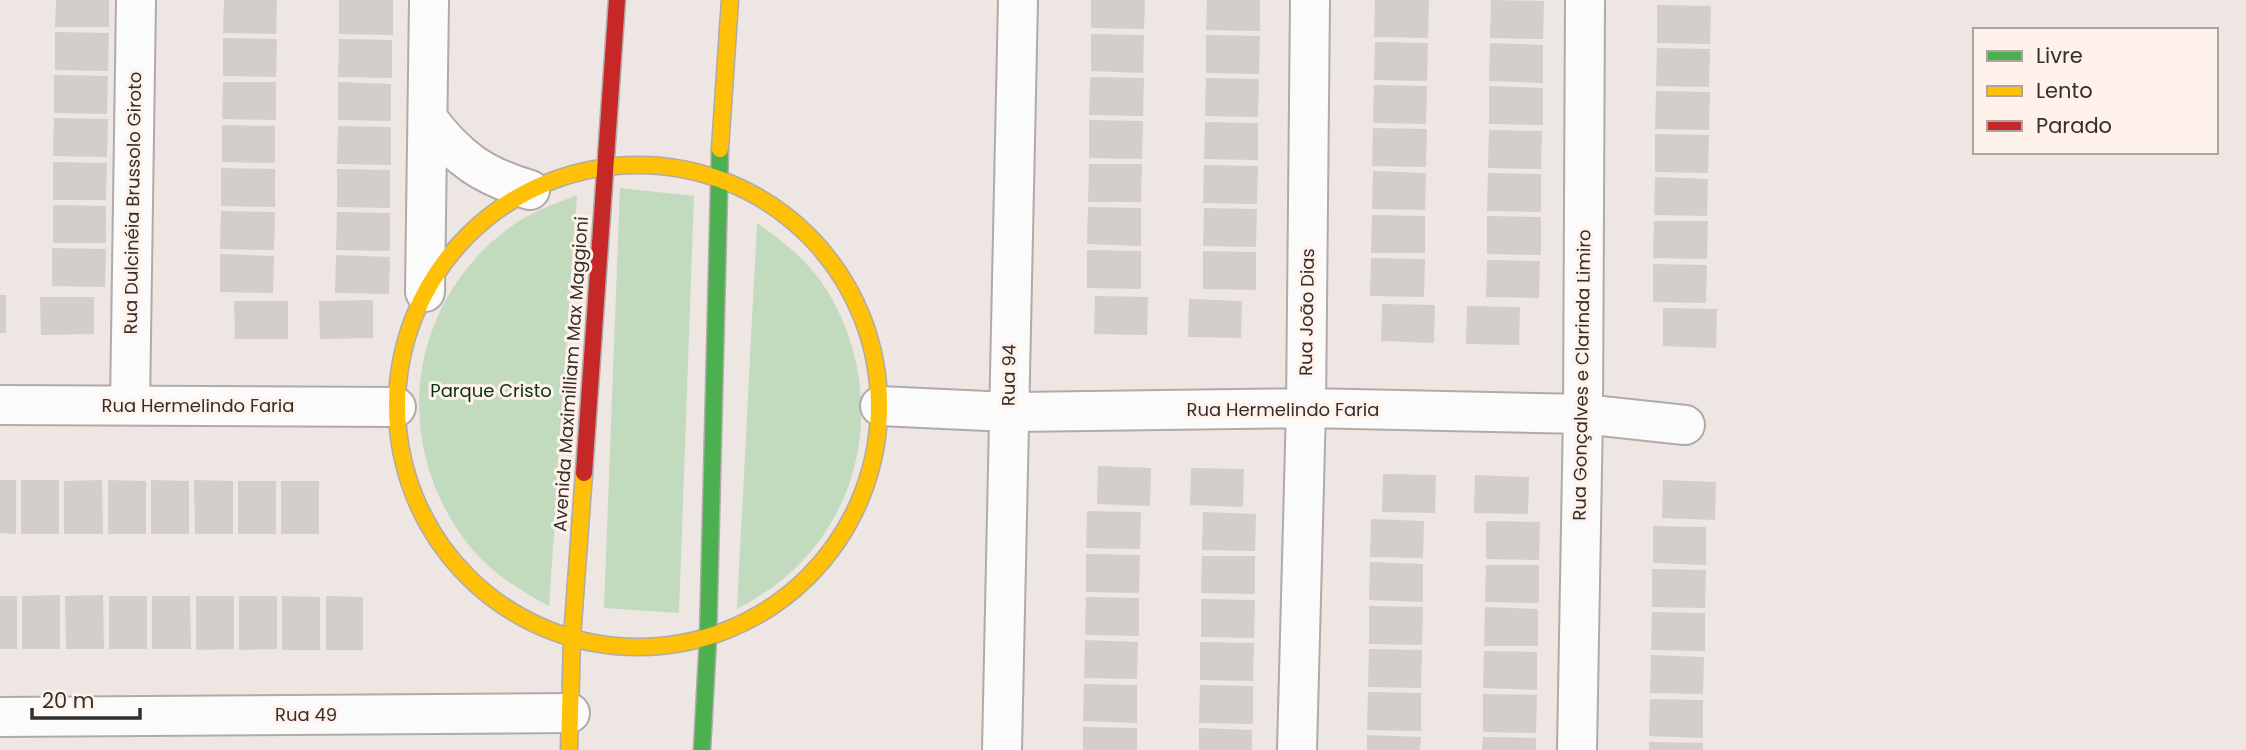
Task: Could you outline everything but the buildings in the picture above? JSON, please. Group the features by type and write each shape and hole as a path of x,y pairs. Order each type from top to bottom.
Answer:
{"street":[{"name":"Rua Dulcinéia Brussolo Giroto","path":"130,405 136,0"},
{"path":"425,292 429,0"},
{"name":"Avenida Maximilliam Max Maggioni","path":"570,732 572,638 617,0"},
{"path":"702,750 708,638 718,178 730,0"},
{"name":"Rua 94","path":"1002,750 1018,0"},
{"name":"Rua João Dias","path":"1297,750 1306,408 1310,0"},
{"name":"Rua Gonçalves e Clarinda Limiro","path":"1577,750 1583,414 1585,0"},
{"path":"428,119 447,145 472,166 500,181 530,190"},
{"path":"640,165 674,168 718,178 779,211 808,236 833,264 853,296 868,331 877,368 880,406 877,443 869,480 854,515 835,548 811,576 782,601 750,621 708,638 678,645 638,648 572,638 540,626 509,609 482,589 462,570 436,537 419,507 399,442 396,407 406,339 425,292 455,248 480,223 530,190 571,175 605,167 640,165"},
{"name":"Rua Hermelindo Faria","path":"0,405 396,407"},
{"name":"Rua Hermelindo Faria","path":"880,406 1008,412 1306,408 1583,414 1685,425"},
{"name":"Rua 49","path":"0,718 570,732"}],"green space":[{"path":"620,188 694,196 679,613 604,608"},
{"name":"Parque Cristo","path":"577,195 549,606 518,588 489,566 472,549 445,508 428,465 420,420 421,374 432,331 452,289 481,252 519,221"},
{"path":"757,223 786,245 812,270 826,289 844,324 856,362 861,400 860,438 852,475 838,511 817,544 784,578 737,609"}],"traffic: fast":[{"path":"702,750 708,638 720,149"}],"traffic: slow":[{"path":"720,149 730,0"},
{"path":"638,165 685,170 730,183 772,206 808,236 838,272 861,314 874,359 879,406 874,453 861,498 838,540 808,576 772,606 730,629 685,642 638,647 591,642 546,629 504,606 468,576 438,540 415,498 402,453 397,406 402,359 415,314 438,272 468,236 504,206 546,183 591,170 638,165"},
{"path":"569,750 572,638 584,473"}],"traffic: jam":[{"path":"584,473 617,0"}]}
